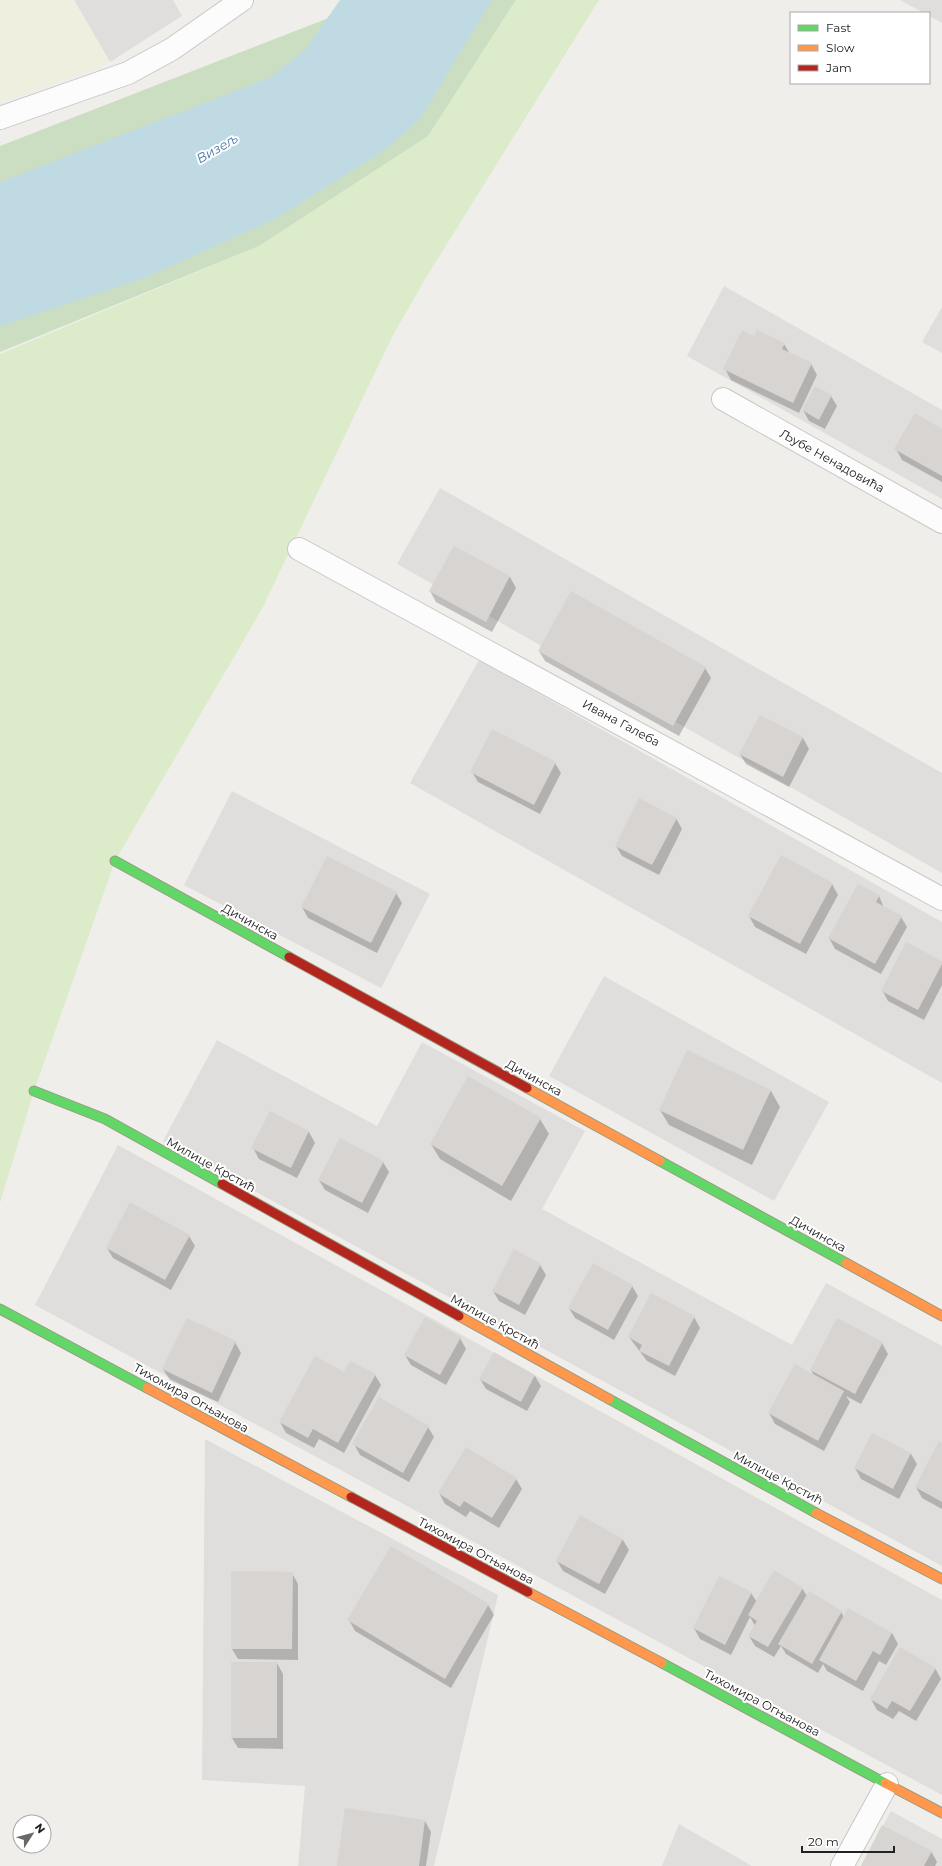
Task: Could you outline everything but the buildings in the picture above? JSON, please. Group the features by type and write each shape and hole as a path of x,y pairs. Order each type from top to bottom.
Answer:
{"street":[{"path":"0,118 128,74 172,49 242,0"},
{"name":"Љубе Ненадовића","path":"723,400 942,522"},
{"name":"Ивана Галеба","path":"299,549 942,899"},
{"name":"Дичинска","path":"115,861 942,1316"},
{"name":"Милице Крстић","path":"34,1091 105,1119 767,1486 942,1579"},
{"name":"Тихомира Огњанова","path":"0,1309 942,1813"},
{"path":"842,1866 887,1784"}],"shaded area":[{"path":"74,0 173,0 182,16 110,62"},
{"path":"900,0 942,0 942,23 930,17 930,12 922,12"},
{"path":"724,286 942,410 942,499 687,356"},
{"path":"942,307 942,353 922,342"},
{"path":"440,488 942,773 942,873 397,564"},
{"path":"479,660 942,922 942,1083 410,783"},
{"path":"232,791 430,894 381,988 184,885"},
{"path":"604,976 829,1102 774,1201 549,1076"},
{"path":"217,1040 377,1126 422,1042 585,1131 542,1209 792,1345 826,1283 942,1346 942,1566 163,1141"},
{"path":"118,1145 942,1600 942,1795 35,1305"},
{"path":"205,1439 498,1595 434,1866 298,1866 305,1786 202,1780"},
{"path":"891,1811 942,1839 942,1866 861,1866"},
{"path":"679,1824 752,1866 662,1866"}],"green space":[{"path":"0,0 74,0 110,62 0,103"},
{"path":"375,0 516,0 428,136 259,246 0,352 0,146"},
{"path":"516,0 599,0 427,276 392,337 262,609 115,861 34,1091 0,1203 0,354 259,246 428,136"}],"water":[{"name":"Визељ","path":"340,0 492,0 420,119 389,147 277,218 147,277 0,326 0,182 269,78 305,50"}],"traffic: fast":[{"path":"115,861 289,957"},
{"path":"34,1091 105,1119 222,1184"},
{"path":"660,1161 846,1263"},
{"path":"0,1309 147,1388"},
{"path":"609,1399 816,1513"},
{"path":"662,1663 885,1783"}],"traffic: slow":[{"path":"527,1088 660,1161"},
{"path":"846,1263 942,1316"},
{"path":"459,1316 609,1399"},
{"path":"147,1388 351,1497"},
{"path":"816,1513 942,1579"},
{"path":"528,1592 662,1663"},
{"path":"885,1783 942,1813"}],"traffic: jam":[{"path":"289,957 527,1088"},
{"path":"222,1184 459,1316"},
{"path":"351,1497 528,1592"}]}
